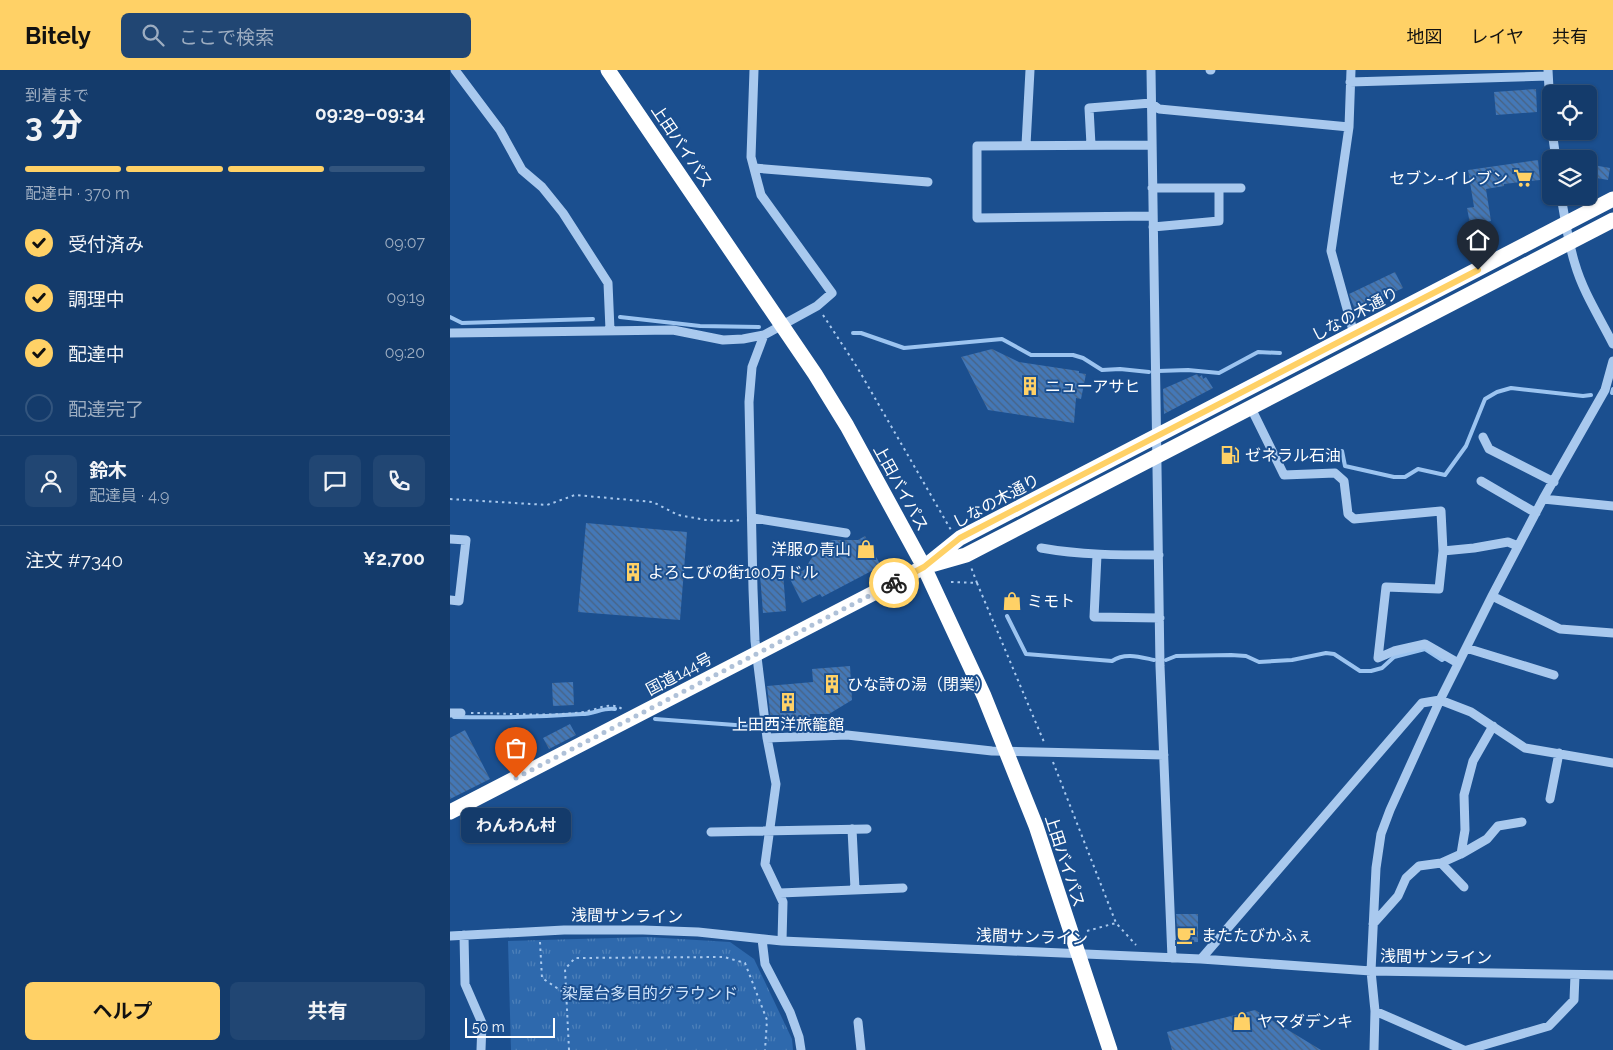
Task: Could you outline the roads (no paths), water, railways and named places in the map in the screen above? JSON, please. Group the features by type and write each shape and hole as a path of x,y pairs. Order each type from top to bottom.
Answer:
{"highway":[{"name":"上田バイパス","path":"608,70 783,325 847,426 924,567 984,696 1036,826 1110,1050"},
{"name":"しなの木通り","path":"924,567 960,538 1613,199"},
{"name":"しなの木通り","path":"924,567 966,555 1613,220"},
{"name":"国道144号","path":"450,812 924,567"},
{"name":"上田バイパス","path":"1092,994 1105,1050"}],"street":[{"path":"456,70 500,130 522,170 542,187 563,213 608,283 610,330"},
{"path":"450,333 673,330 723,340 744,339 764,335 817,306 832,293 761,195 751,157 754,70"},
{"path":"1026,145 1030,70"},
{"path":"1151,70 1160,618 1172,958"},
{"path":"1351,70 1349,127 1331,251 1354,334"},
{"path":"1350,82 1548,73"},
{"path":"1091,145 1089,108 1151,103 1159,109 1349,127"},
{"path":"1152,145 978,146 977,218 1153,216"},
{"path":"754,168 928,182"},
{"path":"1152,188 1241,188"},
{"path":"1153,227 1219,221 1219,188"},
{"path":"1563,205 1575,265 1582,284 1613,344"},
{"path":"764,335 752,366 749,402 753,518 753,589 755,641 767,738 776,784 765,864 784,902 782,940"},
{"path":"1374,1050 1371,971 1376,868 1382,834 1390,810 1440,700 1492,596 1543,499 1605,390 1613,361"},
{"path":"1251,408 1284,475 1335,472 1344,480 1348,514 1354,519 1441,511 1443,551 1439,589 1386,587 1378,658 1394,651 1425,644 1458,663"},
{"path":"1483,437 1489,449 1554,482"},
{"path":"1481,481 1536,513"},
{"path":"1543,499 1613,506"},
{"path":"753,518 846,534"},
{"path":"450,539 466,540 459,601 450,600"},
{"path":"1443,551 1508,542 1518,546"},
{"path":"1041,548 1068,553 1097,555 1159,555"},
{"path":"1097,555 1094,617 1160,618"},
{"path":"1492,596 1560,629 1613,633"},
{"path":"1466,648 1554,675"},
{"path":"1200,959 1422,703 1440,700 1470,712 1525,748 1613,763"},
{"path":"450,712 461,713"},
{"path":"1461,854 1465,830 1464,795 1473,761 1492,726"},
{"path":"767,738 847,735 1005,751 1164,756"},
{"path":"1550,799 1559,753"},
{"path":"1373,924 1398,896 1406,878 1419,866 1441,864 1487,838 1498,826 1522,822"},
{"path":"852,829 855,889"},
{"path":"711,832 867,829"},
{"path":"1441,864 1464,887"},
{"path":"780,893 903,888"},
{"name":"浅間サンライン","path":"450,936 540,931 643,930 698,932 762,939 1200,959 1371,971 1613,975"},
{"path":"464,935 465,984 482,1023 481,1050"},
{"path":"762,939 765,964 790,1012 799,1037 801,1050"},
{"path":"1374,1011 1465,1050 1549,1026 1574,1000 1575,975"},
{"path":"858,1022 862,1050"}],"waterway":[{"path":"450,317 462,323 593,319"},
{"path":"620,317 700,326 759,327"},
{"path":"853,333 861,333 904,348 1002,339 1031,355 1073,355 1083,358 1102,370 1120,369 1149,372"},
{"path":"1158,371 1188,370 1219,373 1258,352 1280,353"},
{"path":"1342,451 1345,466 1394,477 1405,477 1418,469 1445,475 1466,446 1485,399 1497,392 1511,388 1583,396 1591,395"},
{"path":"1612,393 1613,389"},
{"path":"1007,616 1026,654 1112,661 1117,658 1133,656 1154,660"},
{"path":"1166,660 1176,656 1231,655 1246,656 1259,662 1292,660 1326,653 1334,654 1360,671 1371,671 1382,668 1394,657 1425,649 1442,660 1445,658"},
{"path":"454,717 550,716 586,714 615,709"},
{"path":"655,719 762,727"}],"place":[{"name":"セブン-イレブン","path":"1523,178"},
{"name":"ニューアサヒ","path":"1030,386"},
{"name":"ゼネラル石油","path":"1230,455"},
{"name":"洋服の青山","path":"866,549"},
{"name":"よろこびの街100万ドル","path":"633,572"},
{"name":"ミモト","path":"1012,601"},
{"name":"ひな詩の湯（閉業）","path":"832,684"},
{"name":"上田西洋旅籠館","path":"788,702"},
{"name":"わんわん村","path":"516,778"},
{"name":"またたびかふぇ","path":"1186,935"},
{"name":"ヤマダデンキ","path":"1242,1021"}],"park label":[{"name":"染屋台多目的グラウンド","path":"650,993"}]}
